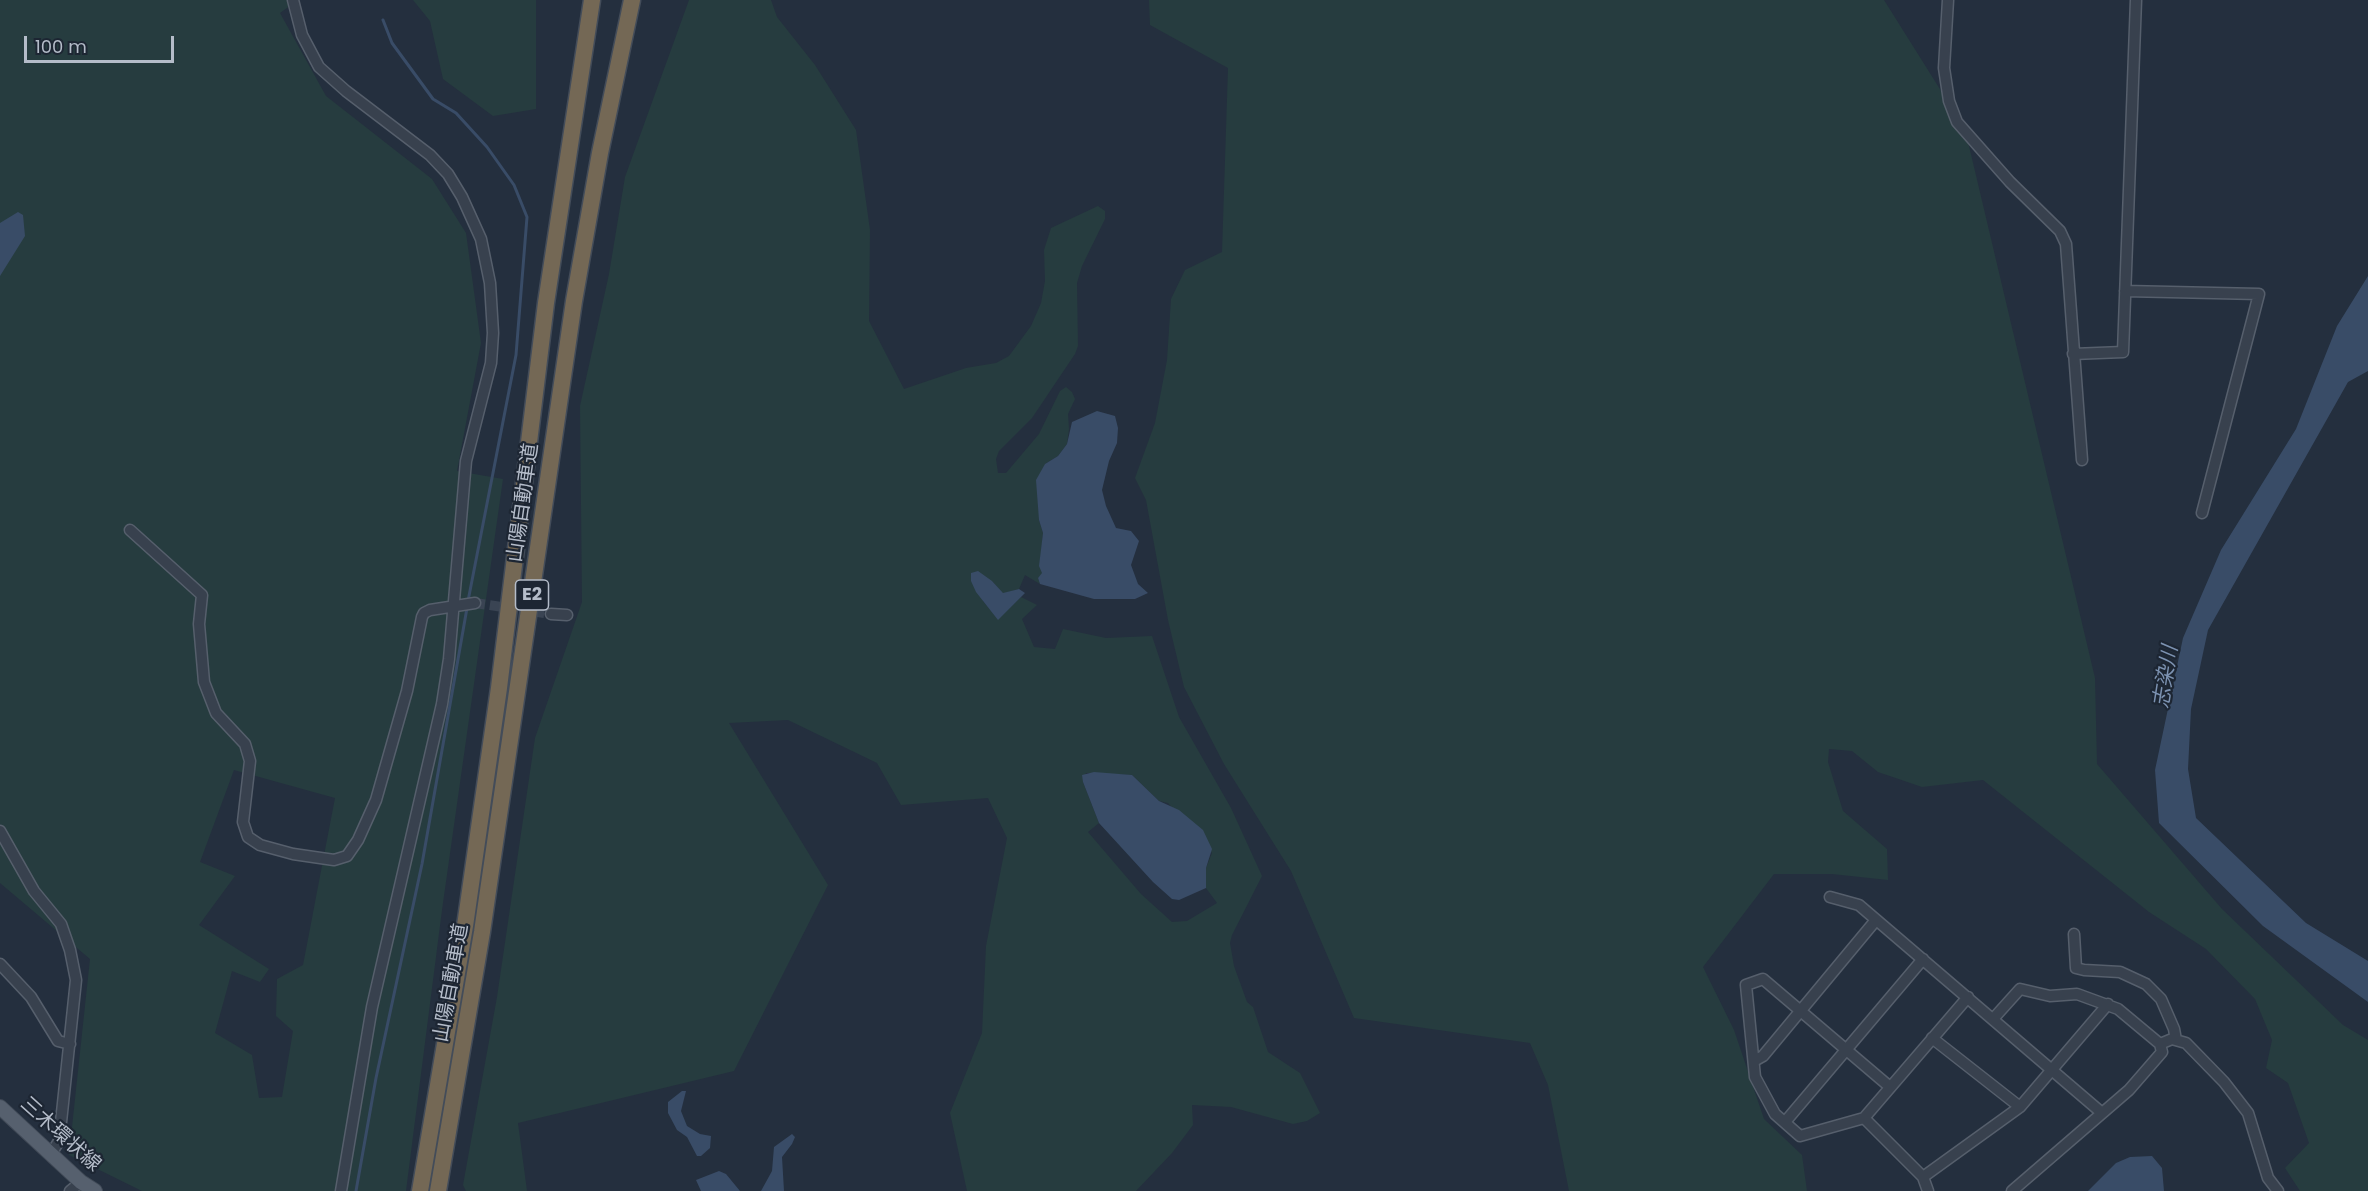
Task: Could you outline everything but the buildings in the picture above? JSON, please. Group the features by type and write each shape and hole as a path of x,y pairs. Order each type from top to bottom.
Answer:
{"highway":[{"name":"山陽自動車道","path":"420,1191 469,903 499,688 546,303 592,0"},
{"name":"山陽自動車道","path":"438,1191 484,920 574,300 600,153 632,0"}],"main road":[{"name":"三木環状線","path":"0,1107 51,1154 75,1187 95,1191"}],"street":[{"path":"293,0 302,34 319,67 346,91 430,155 448,174 462,197 481,239 490,283 493,333 491,363 466,460 454,606 442,704 372,1007 341,1191"},
{"path":"1948,0 1944,68 1949,101 1957,122 2010,182 2060,231 2066,244 2082,460"},
{"path":"2073,354 2123,352 2136,0"},
{"path":"2125,291 2259,294 2202,513"},
{"path":"130,530 202,595 199,624 204,682 216,712 245,744 250,761 243,822 248,837 260,845 293,854 334,860 347,856 358,840 376,800 407,691 422,617 430,610 475,603"},
{"path":"551,614 567,615"},
{"path":"0,831 34,891 61,924 70,950 76,980 59,1140 51,1154"},
{"path":"1830,897 1859,905 2102,1113"},
{"path":"1754,1061 1763,1056 1876,920"},
{"path":"2074,934 2076,968 2120,972 2146,984 2161,999 2174,1029 2176,1040"},
{"path":"1785,1122 1923,959"},
{"path":"0,964 31,997 58,1041 70,1044"},
{"path":"1890,1087 1763,979 1746,985 1755,1077 1775,1114 1800,1136 1864,1118 1968,998"},
{"path":"1994,1019 2020,989 2050,996 2078,994 2118,1008 2160,1044 2162,1052 2129,1090 2012,1191"},
{"path":"1923,1177 2020,1107 2108,1004"},
{"path":"1932,1038 2020,1107"},
{"path":"2160,1044 2176,1040 2186,1043 2224,1082 2248,1113 2268,1178 2278,1191"},
{"path":"1864,1118 1923,1177 1928,1191"}],"green space":[{"path":"0,0 298,0 280,13 326,96 432,179 466,233 481,343 457,471 503,479 442,910 406,1191 142,1191 69,1155 90,959 0,883","holes":["234,770 335,798 303,965 277,979 276,1016 293,1031 282,1097 259,1098 252,1055 215,1033 232,971 260,982 269,969 199,925 235,876 200,862"]},
{"path":"413,0 536,0 536,109 493,116 443,79 430,21"},
{"path":"689,0 771,0 777,17 815,65 856,130 870,230 869,321 904,389 966,368 996,363 1009,356 1031,326 1041,303 1045,281 1044,250 1051,228 1098,206 1105,211 1105,219 1082,266 1077,283 1078,346 1075,354 1032,418 999,451 996,459 998,473 1006,473 1039,434 1060,391 1066,387 1072,392 1075,399 1068,414 1067,444 1058,456 1045,464 1039,520 1043,533 1040,566 1043,573 1038,578 1040,584 1025,575 1019,589 1003,594 992,581 983,601 998,619 1021,597 1037,605 1022,619 1034,647 1055,649 1063,629 1106,638 1152,636 1179,717 1231,808 1262,876 1232,935 1230,943 1234,966 1247,1002 1253,1007 1268,1052 1300,1073 1320,1113 1307,1121 1293,1124 1231,1107 1192,1105 1193,1125 1172,1153 1136,1191 967,1191 950,1113 982,1033 986,946 1007,838 988,798 901,805 877,763 788,720 729,723 828,885 734,1071 518,1123 527,1191 466,1191 463,1185 497,997 535,738 582,602 580,406 609,274 625,177","holes":["1086,773 1132,775 1159,801 1168,803 1212,853 1206,868 1206,888 1217,903 1187,921 1172,922 1141,894 1088,832 1099,823 1083,782"]},
{"path":"1149,0 1884,0 1965,129 2095,678 2097,764 2222,909 2343,1025 2368,1040 2368,1191 2300,1191 2285,1168 2309,1143 2288,1083 2266,1068 2272,1040 2255,999 2206,949 2149,912 1983,780 1922,787 1878,772 1852,751 1829,749 1828,762 1843,811 1887,849 1888,880 1832,874 1774,874 1703,967 1734,1030 1764,1119 1802,1155 1807,1191 1569,1191 1548,1085 1530,1043 1354,1018 1291,871 1224,764 1184,687 1168,620 1146,500 1135,478 1155,423 1167,360 1171,299 1185,270 1222,252 1228,68 1150,25"}],"water":[{"path":"18,212 23,215 25,236 0,276 0,223"},
{"path":"2368,276 2368,371 2348,382 2208,630 2191,709 2188,769 2196,818 2306,923 2368,961 2368,1002 2263,926 2159,823 2155,770 2183,638 2221,550 2296,429 2337,326"},
{"path":"1097,411 1115,416 1118,428 1117,443 1109,461 1102,490 1116,528 1131,531 1139,541 1131,565 1138,584 1148,593 1135,599 1094,599 1040,584 1038,578 1042,573 1039,566 1043,533 1039,520 1036,480 1045,464 1058,456 1067,444 1072,422"},
{"path":"978,571 1003,593 1019,589 1025,593 998,620 976,592 971,581 971,573"},
{"path":"1094,772 1132,775 1159,801 1179,810 1203,830 1212,849 1206,868 1206,888 1179,900 1172,899 1153,882 1099,823 1082,775"},
{"path":"682,1091 686,1091 681,1111 687,1126 700,1134 711,1136 710,1148 701,1156 697,1156 687,1137 677,1130 668,1113 668,1102"},
{"path":"792,1134 795,1137 792,1144 782,1157 784,1191 761,1191 772,1171 774,1147"},
{"path":"2152,1156 2162,1168 2164,1191 2088,1191 2116,1163 2130,1157"},
{"path":"719,1171 726,1174 740,1191 701,1191 696,1180"}],"waterway":[{"path":"383,20 392,43 433,99 456,113 487,147 514,185 527,217 516,355 468,601"},
{"path":"356,1191 376,1078 422,864 467,608"}],"tunnel":[{"path":"475,603 551,614"}],"water label":[{"name":"志染川","path":"2167,677"}]}
